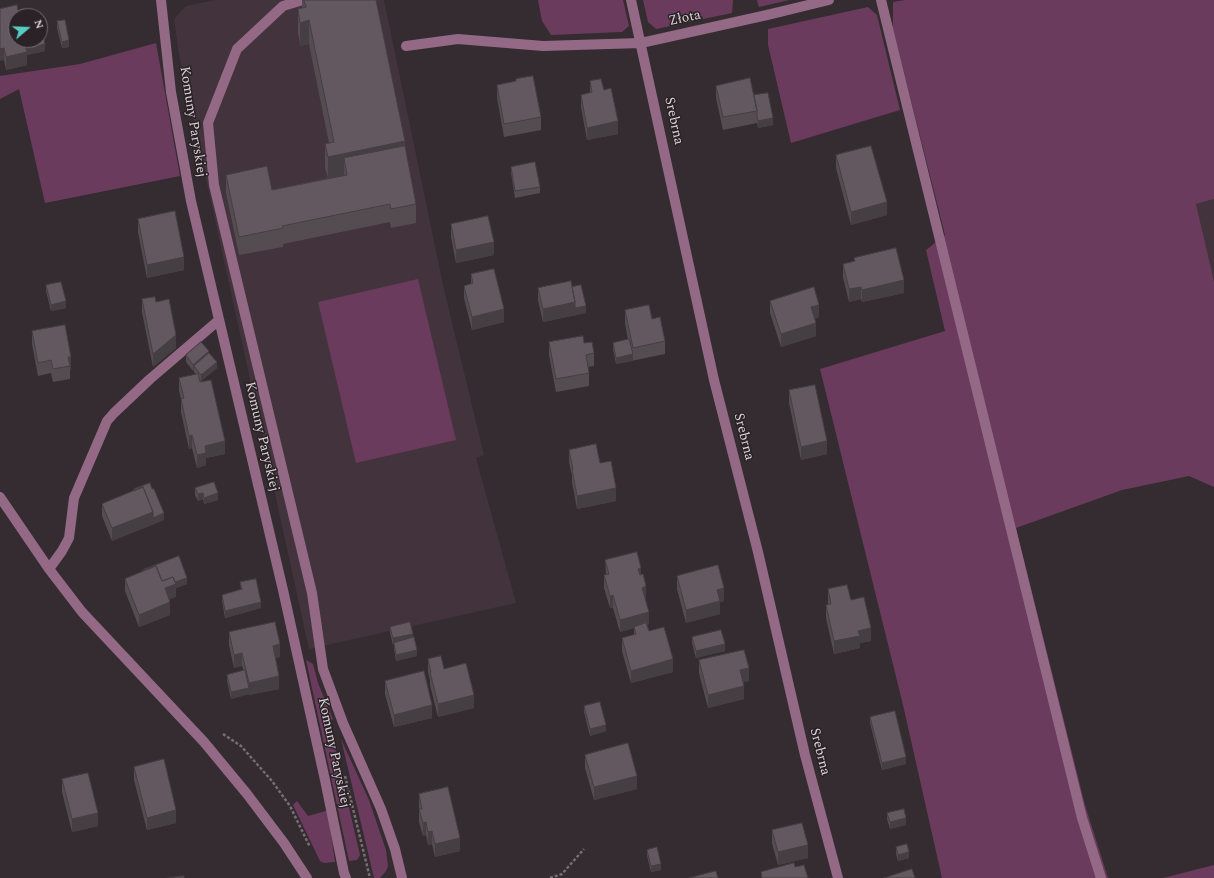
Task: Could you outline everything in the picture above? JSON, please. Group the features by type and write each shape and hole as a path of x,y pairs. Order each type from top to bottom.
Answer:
{"street":[{"name":"Komuny Paryskiej","path":"161,0 172,99 191,201 283,590 346,878"},
{"path":"302,0 283,6 237,50 208,123 214,185 312,593 323,669 344,723 381,809 395,849 402,878"},
{"name":"Srebrna","path":"631,0 714,380 758,552 805,755 838,878"},
{"name":"Złota","path":"406,46 458,39 543,46 641,43 829,0"},
{"path":"881,0 1078,802 1101,878"},
{"path":"49,569 69,538 74,498 107,421 150,379 219,320"},
{"path":"0,497 49,569 82,612 204,742 247,794 284,843 307,878"}],"path":[{"path":"344,771 370,878"},
{"path":"550,878 562,874 584,849"}],"shaded area":[{"path":"216,0 384,0 443,285 484,455 476,458 516,603 309,649 179,55 174,19 186,6"},
{"path":"538,0 623,0 629,26 622,32 551,35 542,21"},
{"path":"643,0 733,0 732,13 656,29 648,22"},
{"path":"757,0 789,0 759,7"},
{"path":"905,0 1214,0 1214,199 1196,204 1214,281 1214,487 1189,476 1122,490 1016,528 1085,805 1108,878 942,878 903,705 820,369 945,331 926,250 945,235 893,29 893,2"},
{"path":"868,7 877,15 900,110 791,143 768,45 768,29"},
{"path":"156,43 180,176 45,203 19,89 0,99 0,76 80,64"},
{"path":"1214,199 1214,281 1196,204"},
{"path":"418,279 456,440 356,463 318,302"},
{"path":"306,660 313,664 318,683 333,719 325,723 333,739 360,855 357,860 349,861"},
{"path":"341,739 369,800 386,850 388,866 380,878 374,878"},
{"path":"297,801 308,816 326,811 328,812 335,862 324,863 320,861 293,805"},
{"path":"1214,865 1214,878 1163,878"}],"building":[{"path":"304,0 376,0 405,141 328,157 325,144 334,142 309,20 300,23 298,9 306,7"},
{"path":"17,5 18,8 8,8 8,48 26,48 27,52 6,57 4,48 0,49 0,9"},
{"path":"65,20 69,40 62,42 57,21"},
{"path":"533,76 541,117 504,124 497,85 516,81 516,79"},
{"path":"750,78 757,111 723,117 716,86"},
{"path":"601,79 604,90 611,88 618,121 587,128 581,95 592,92 590,81"},
{"path":"768,93 773,118 758,121 754,95"},
{"path":"405,146 416,204 391,209 390,204 282,226 283,228 239,237 226,175 267,166 272,190 347,175 344,158"},
{"path":"871,146 887,202 851,212 836,155"},
{"path":"535,162 540,187 515,191 511,167"},
{"path":"175,211 184,257 147,265 138,219"},
{"path":"488,216 494,242 456,250 451,224"},
{"path":"896,248 904,280 862,290 861,287 849,289 843,264 855,261 854,258"},
{"path":"494,269 504,309 472,317 464,286 473,283 471,274"},
{"path":"571,281 575,302 543,309 538,288"},
{"path":"61,282 66,301 51,305 46,285"},
{"path":"581,285 586,306 575,308 572,287"},
{"path":"814,287 819,305 811,307 816,323 781,334 770,301"},
{"path":"155,297 156,302 169,299 176,335 153,354 142,299"},
{"path":"649,305 652,319 660,317 665,341 633,348 625,310"},
{"path":"65,325 71,357 68,357 70,366 53,369 51,360 38,363 32,331"},
{"path":"583,336 584,343 592,342 594,353 586,355 589,373 556,379 549,342"},
{"path":"629,339 633,354 616,358 613,343"},
{"path":"201,342 209,351 193,365 186,355"},
{"path":"209,353 217,362 201,375 194,366"},
{"path":"198,374 200,382 211,380 225,441 205,446 206,453 197,455 192,435 189,436 181,399 184,398 179,378"},
{"path":"815,385 827,441 801,447 789,390"},
{"path":"596,444 600,463 611,461 616,488 577,496 569,450"},
{"path":"214,482 218,493 204,498 203,493 198,494 195,488"},
{"path":"150,483 164,513 153,518 153,512 143,487 134,491 134,489"},
{"path":"143,487 153,512 112,528 102,504"},
{"path":"637,552 641,568 638,569 640,575 643,574 646,586 642,588 649,612 620,620 613,595 610,596 604,575 609,574 605,560"},
{"path":"179,556 187,578 175,582 173,577 162,581 156,566 143,571 143,570"},
{"path":"718,565 724,588 717,590 720,601 686,610 677,576"},
{"path":"156,566 162,581 173,577 176,584 165,588 170,602 139,615 125,579"},
{"path":"256,579 261,602 225,611 222,595 242,589 240,582"},
{"path":"847,585 851,600 864,597 871,628 858,631 860,636 834,641 826,605 831,604 828,589"},
{"path":"275,622 280,644 273,646 279,676 249,683 242,653 234,655 229,632"},
{"path":"410,622 413,634 393,638 390,627"},
{"path":"646,623 649,631 664,627 673,659 631,671 622,638 636,634 634,627"},
{"path":"721,630 725,644 696,651 692,637"},
{"path":"414,637 417,650 396,655 394,643"},
{"path":"744,650 749,668 740,670 744,686 708,695 699,660"},
{"path":"441,656 444,669 466,663 474,695 438,704 428,659"},
{"path":"245,670 249,688 231,692 227,675"},
{"path":"424,671 432,705 394,715 385,681"},
{"path":"600,702 606,725 590,729 584,706"},
{"path":"895,711 906,757 882,763 870,717"},
{"path":"628,743 637,776 594,787 585,755"},
{"path":"164,759 176,810 147,818 134,767"},
{"path":"88,773 98,813 72,819 62,779"},
{"path":"448,787 460,838 435,844 432,831 428,832 426,822 423,823 419,809 422,809 419,794"},
{"path":"904,809 906,818 890,822 887,813"},
{"path":"802,823 808,845 778,852 772,830"},
{"path":"907,844 909,852 898,855 896,847"},
{"path":"657,847 661,864 651,866 647,850"},
{"path":"794,863 795,867 804,865 808,878 762,878 761,872"},
{"path":"912,869 915,878 884,878"},
{"path":"716,871 718,878 689,878"},
{"path":"184,876 184,878 168,878"}]}
